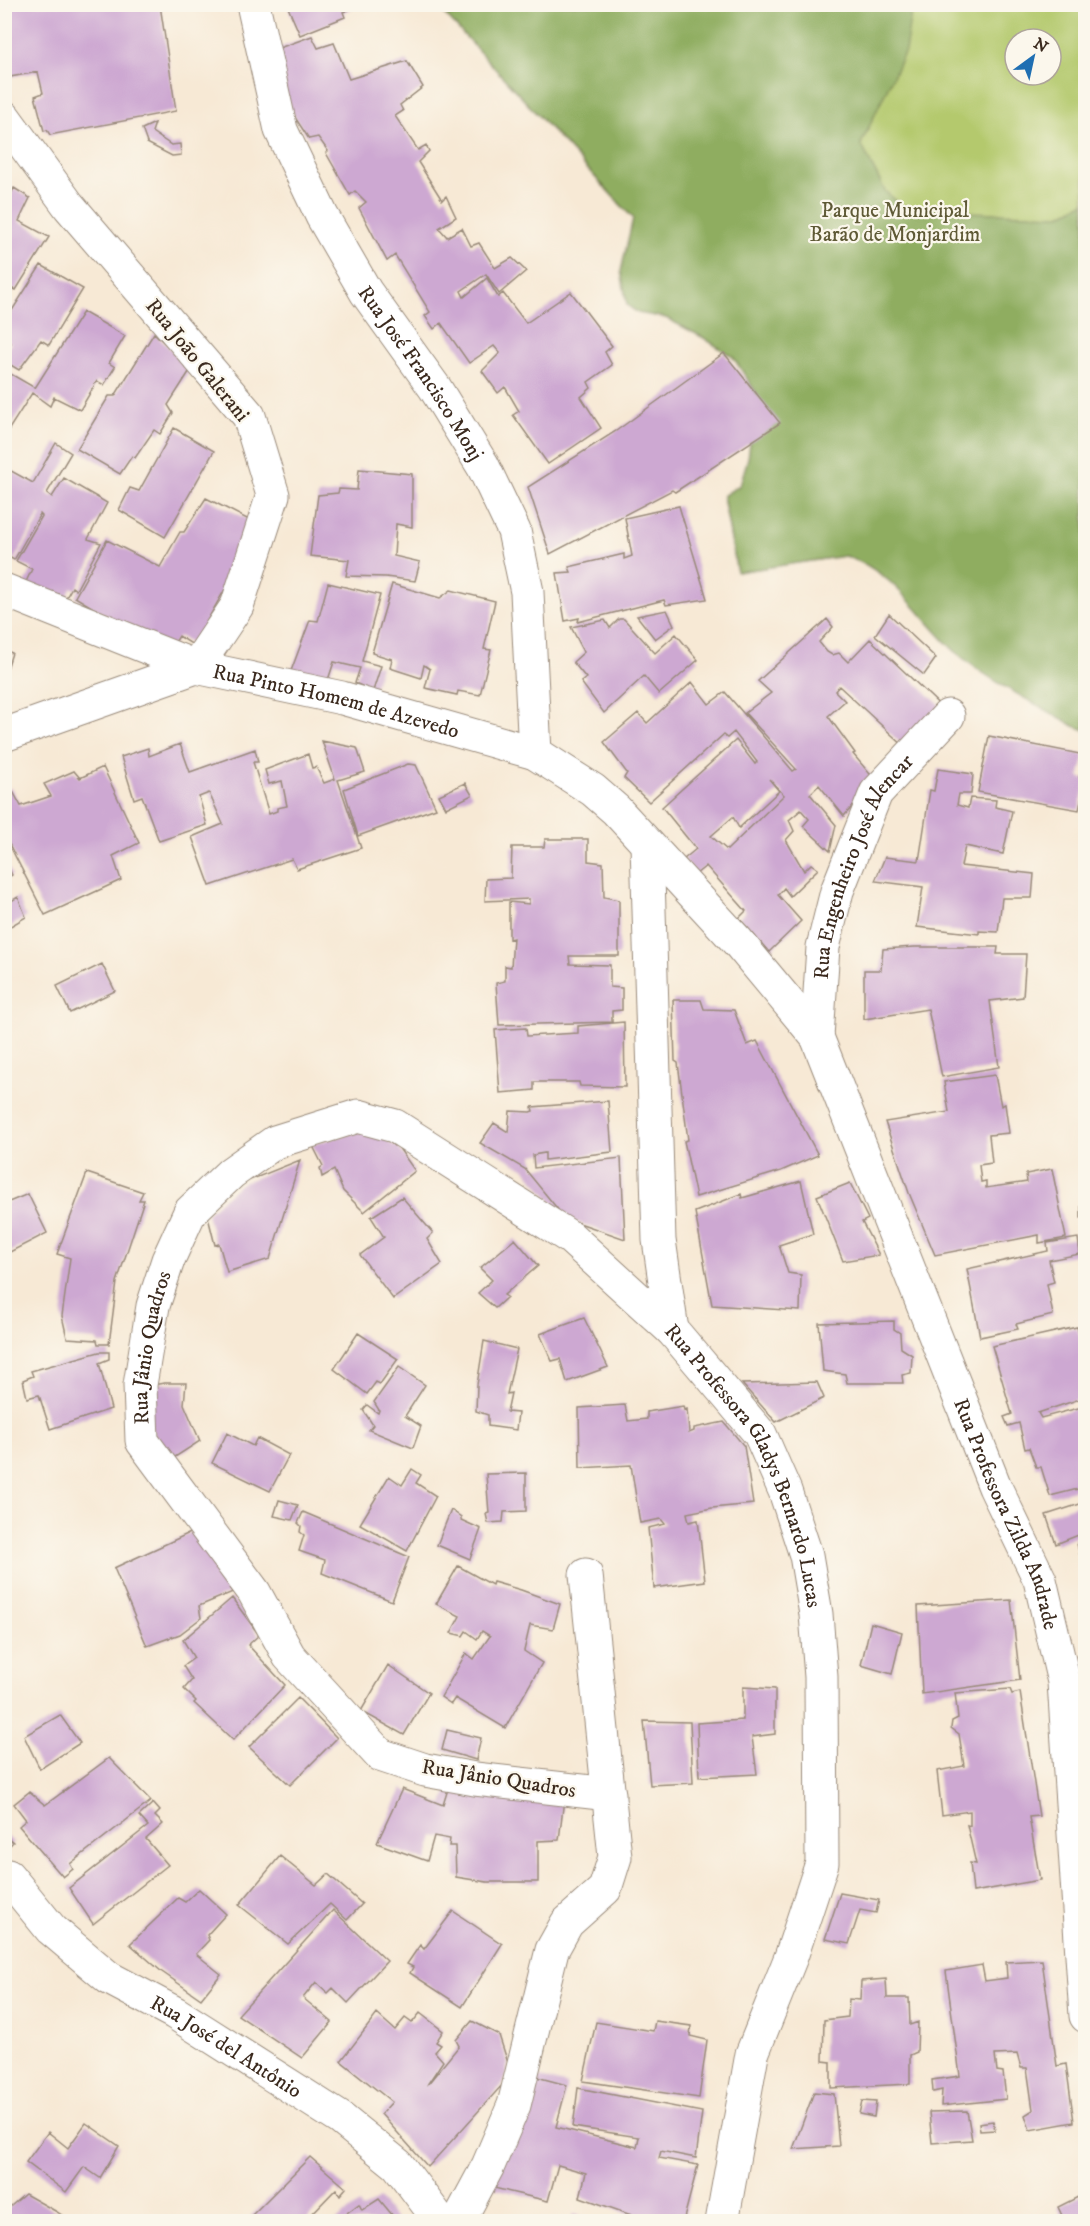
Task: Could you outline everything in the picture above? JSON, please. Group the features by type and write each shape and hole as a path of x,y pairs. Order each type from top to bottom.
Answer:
{"street":[{"name":"Rua José Francisco Monj","path":"253,4 260,44 281,130 322,216 366,292 435,388 477,456 514,531 527,592 535,753"},
{"name":"Rua João Galerani","path":"4,117 69,206 249,416 273,495 237,606 196,667"},
{"name":"Rua Pinto Homem de Azevedo","path":"4,590 196,667 342,698 535,753 593,790 647,844"},
{"path":"4,735 196,667"},
{"name":"Rua Engenheiro José Alencar","path":"817,1037 823,947 831,913 837,891 876,793 948,716"},
{"path":"647,844 738,942 817,1037"},
{"name":"Rua Professora Gladys Bernardo Lucas","path":"647,844 659,1240 672,1330 759,1434 785,1491 806,1555 816,1614 821,1677 822,1863 790,1957 752,2054 722,2222"},
{"name":"Rua Professora Zilda Andrade","path":"817,1037 994,1486 1040,1580 1064,1682 1086,2016"},
{"name":"Rua Jânio Quadros","path":"609,1794 475,1779 425,1770 380,1755 289,1656 254,1592 142,1441 140,1385 153,1306 168,1260 190,1212 231,1173 275,1142 358,1116 395,1126 571,1238 672,1330"},
{"name":"Rua Jânio Quadros","path":"458,2222 488,2166 514,2104 552,1950 567,1923 605,1889 615,1857 586,1575"},
{"name":"Rua José del Antônio","path":"8,1876 51,1929 109,1978 175,2013 340,2118 398,2165 441,2222"}],"green space":[{"name":"Parque Municipal Barão de Monjardim","path":"441,5 1085,5 1085,629 869,552 737,572 723,496 809,439 806,406 442,11"},
{"name":"Parque Municipal Barão de Monjardim","path":"441,5 912,5 905,51 861,144 885,191 902,206 965,212 1060,215 1085,202 1085,730 1006,688 968,662 938,634 897,588 864,564 845,556 737,572 723,496 740,485 748,458 757,394 733,357 704,338 666,318 638,313 627,305 621,271 633,218 442,11"}],"building":[{"path":"4,5 160,5 176,111 50,135 47,130 44,131 35,96 43,93 38,72 4,78"},
{"path":"287,5 360,5 343,12 345,17 300,35"},
{"path":"312,36 318,48 334,43 349,79 407,61 423,87 400,105 403,111 395,116 418,150 426,145 429,151 418,162 442,200 446,196 456,217 439,228 447,237 462,228 471,246 479,243 495,268 512,258 526,271 499,294 486,274 461,291 464,297 487,278 498,297 503,293 526,323 571,292 612,346 605,352 612,365 588,382 591,388 581,397 601,428 548,464 513,415 519,411 505,387 498,393 482,371 500,353 494,346 469,363 441,323 434,329 425,316 430,312 395,255 387,261 359,208 366,202 355,191 350,195 326,153 328,151 318,137 309,139 283,99 279,48"},
{"path":"155,123 152,132 171,145 180,144 181,155 172,156 147,143 142,129"},
{"path":"14,188 30,198 19,221 49,237 16,290 13,289 4,303 4,208"},
{"path":"41,265 83,289 49,345 41,340 19,370 4,361 4,353 11,343 4,338 4,323"},
{"path":"83,312 125,336 109,363 115,367 104,385 97,381 80,410 54,397 50,406 32,393 4,437 4,370 35,388"},
{"path":"154,333 191,369 168,405 173,413 160,434 154,430 135,458 132,456 120,474 77,449 109,396 115,396"},
{"path":"724,353 780,423 675,492 672,490 550,554 528,487 616,431"},
{"path":"174,428 214,451 165,537 119,510 130,488 139,491"},
{"path":"56,443 71,453 47,493 52,497 64,478 107,503 88,539 101,543 76,590 72,587 63,603 24,586 32,569 16,561 42,516 40,514 14,560 7,556 4,560 4,467 33,483"},
{"path":"359,469 412,474 412,527 396,524 394,556 420,562 415,581 386,577 346,576 349,560 310,556 318,495 338,493 339,489 357,490"},
{"path":"206,498 261,526 193,645 179,636 172,647 127,628 75,597 107,540 160,567 180,532 184,532"},
{"path":"679,506 707,599 666,605 664,600 578,622 579,618 565,621 557,573 571,572 569,567 624,554 624,559 632,556 625,518"},
{"path":"328,583 380,595 362,661 381,666 373,691 355,683 360,668 334,662 328,680 291,671 310,620 318,621"},
{"path":"392,584 440,598 451,590 495,601 484,649 491,650 480,695 458,691 457,695 425,688 430,669 424,665 421,678 390,668 392,659 372,653"},
{"path":"667,610 674,625 655,639 637,616"},
{"path":"889,614 936,658 924,675 875,635"},
{"path":"619,619 624,619 655,653 676,634 698,660 659,694 644,676 604,713 581,682 586,678 573,662 584,652 571,627 605,620 610,628"},
{"path":"827,619 833,627 819,642 827,652 832,655 839,653 848,662 870,639 948,713 906,748 839,686 835,691 845,701 828,716 855,753 853,754 875,780 844,816 819,785 810,794 836,825 830,851 803,826 809,819 801,810 789,820 794,831 786,840 804,871 811,864 818,869 790,896 784,888 778,895 801,921 769,952 739,918 746,911 706,866 696,874 684,859 696,849 662,807 736,740 755,764 757,762 734,732 727,738 723,735 649,802 624,778 627,773 604,742 638,713 647,723 692,682 709,704 725,692 793,771 796,769 745,713 771,693 758,681","holes":["769,779 784,795 727,850 711,836 733,817 739,828 779,791"]},
{"path":"4,650 12,653 5,675 4,674"},
{"path":"989,736 1085,755 1079,777 1086,780 1079,810 978,792"},
{"path":"322,741 357,748 365,772 338,780 361,848 297,869 292,859 210,886 192,837 223,824 209,793 199,797 207,825 159,841 142,796 134,799 121,757 148,748 149,756 180,744 190,772 255,749 258,762 253,762 269,814 277,811 277,808 287,806 282,781 269,784 265,770 308,754 312,768 316,767 324,783 335,779"},
{"path":"408,764 416,765 436,808 358,836 344,789"},
{"path":"103,767 139,843 113,856 121,880 45,915 4,834 4,790 11,788 21,806 51,796 44,784 74,771 80,778"},
{"path":"938,769 973,774 971,794 959,794 957,805 968,808 970,798 996,800 995,807 1012,811 1003,854 965,846 961,866 1034,874 1032,898 1002,898 998,932 979,931 979,934 917,927 923,887 875,881 885,857 919,861 930,790 934,791"},
{"path":"465,783 472,795 446,808 439,795"},
{"path":"545,839 588,839 588,861 603,863 604,897 619,900 619,956 569,956 570,964 610,965 610,987 622,988 622,1010 612,1011 612,1022 499,1025 496,983 505,981 505,966 511,967 513,938 509,939 509,902 529,904 529,899 485,901 486,879 511,878 512,847 544,847"},
{"path":"4,859 12,875 4,880"},
{"path":"18,897 26,917 4,930 4,905"},
{"path":"998,947 997,954 1026,954 1023,997 990,1001 999,1067 942,1077 928,1009 864,1019 864,970 881,970 883,949"},
{"path":"102,964 115,991 70,1013 57,986"},
{"path":"673,1000 701,1000 704,1009 734,1010 747,1045 757,1041 818,1155 781,1171 696,1197 684,1141 688,1140 678,1063 675,1061"},
{"path":"624,1022 625,1087 580,1086 579,1082 534,1082 534,1090 500,1093 495,1030 526,1028 527,1036 578,1033 578,1026"},
{"path":"995,1075 1001,1106 1005,1104 1009,1133 989,1135 992,1163 979,1165 981,1182 986,1181 986,1188 1027,1182 1026,1174 1052,1169 1066,1238 1039,1243 1039,1235 935,1255 909,1193 885,1122 949,1112 944,1082"},
{"path":"608,1101 612,1152 545,1160 545,1153 533,1155 534,1168 621,1158 625,1239 565,1218 525,1169 480,1143 494,1123 508,1132 510,1111 530,1112 533,1111 532,1107"},
{"path":"380,1126 379,1133 394,1146 396,1144 415,1171 364,1212 343,1191 334,1170 322,1177 320,1168 323,1166 312,1144"},
{"path":"1081,1140 1086,1141 1086,1219 1081,1218"},
{"path":"300,1160 270,1259 227,1272 219,1244 215,1245 207,1213 240,1184"},
{"path":"87,1173 143,1192 139,1200 144,1200 117,1282 109,1344 98,1344 97,1340 67,1338 62,1316 70,1258 57,1254"},
{"path":"801,1181 813,1234 779,1245 788,1273 801,1275 800,1311 712,1305 695,1212 741,1194 742,1198"},
{"path":"850,1183 868,1219 862,1222 879,1255 843,1261 817,1196"},
{"path":"28,1194 47,1233 4,1255 4,1204"},
{"path":"402,1197 433,1233 427,1239 442,1264 393,1299 360,1255 384,1237 371,1217"},
{"path":"1078,1238 1080,1254 1049,1260 1054,1282 1047,1284 1053,1315 1016,1324 1018,1329 980,1337 967,1269 1048,1251 1047,1243"},
{"path":"515,1239 538,1266 504,1295 507,1297 495,1308 478,1293 492,1280 480,1268"},
{"path":"584,1318 608,1367 567,1382 560,1359 552,1361 540,1334"},
{"path":"894,1321 894,1329 900,1333 901,1348 912,1355 911,1373 902,1375 903,1383 847,1383 845,1374 823,1371 819,1323"},
{"path":"1077,1327 1086,1354 1086,1397 1038,1413 1041,1418 1086,1406 1086,1487 1050,1496 1041,1467 1036,1467 1029,1448 1025,1449 1019,1423 1008,1426 1004,1417 1012,1414 992,1346"},
{"path":"358,1333 398,1359 380,1384 376,1382 367,1394 334,1369"},
{"path":"484,1341 517,1349 507,1394 511,1393 507,1412 518,1413 516,1430 488,1426 488,1415 476,1411 477,1385"},
{"path":"99,1352 109,1352 109,1359 99,1363 111,1409 50,1429 39,1395 27,1398 23,1380 33,1376 31,1371"},
{"path":"399,1367 425,1385 405,1416 421,1426 413,1448 369,1430 373,1425 363,1410 367,1405 378,1413 379,1410 374,1402"},
{"path":"817,1382 824,1398 776,1422 742,1384"},
{"path":"164,1383 186,1383 184,1404 200,1441 172,1459 151,1430 142,1387"},
{"path":"625,1405 628,1421 647,1419 647,1412 683,1406 684,1410 687,1409 689,1433 694,1431 694,1428 724,1422 744,1446 753,1504 687,1513 689,1522 698,1520 705,1581 654,1588 648,1528 665,1524 661,1519 640,1523 631,1465 580,1468 579,1408"},
{"path":"227,1433 253,1446 257,1438 289,1455 270,1491 212,1463"},
{"path":"412,1469 421,1475 416,1483 436,1496 407,1551 360,1524 389,1476 402,1485"},
{"path":"526,1473 526,1511 504,1512 503,1522 488,1523 486,1474"},
{"path":"279,1500 298,1505 292,1520 274,1516"},
{"path":"1086,1502 1086,1564 1082,1565 1077,1543 1083,1543 1081,1534 1056,1544 1046,1515"},
{"path":"451,1510 461,1517 461,1520 481,1529 470,1559 437,1545"},
{"path":"303,1512 409,1557 392,1601 322,1573 325,1560 299,1551 304,1535 300,1532 301,1526 298,1523"},
{"path":"196,1530 233,1592 199,1606 201,1618 180,1634 147,1646 114,1568"},
{"path":"458,1566 492,1585 493,1582 560,1604 553,1629 530,1625 524,1651 542,1663 505,1728 455,1698 451,1704 441,1697 466,1653 474,1659 490,1636 482,1631 477,1639 466,1631 463,1636 451,1633 460,1616 436,1604"},
{"path":"232,1598 259,1635 248,1645 285,1685 233,1740 194,1703 196,1701 184,1689 192,1680 183,1666 194,1658 183,1640"},
{"path":"1011,1600 1020,1680 922,1694 918,1606"},
{"path":"871,1623 902,1632 892,1674 861,1665"},
{"path":"388,1665 429,1693 404,1735 361,1711"},
{"path":"743,1687 775,1689 775,1734 752,1737 757,1774 699,1777 697,1723 743,1720"},
{"path":"1010,1689 1012,1694 1020,1692 1039,1816 1029,1817 1040,1880 973,1892 970,1863 976,1864 967,1825 970,1826 970,1811 942,1815 937,1771 964,1766 959,1734 951,1728 952,1721 958,1718 955,1693"},
{"path":"298,1698 337,1738 290,1785 249,1747"},
{"path":"60,1715 80,1743 40,1769 24,1736"},
{"path":"644,1721 690,1722 693,1783 650,1785"},
{"path":"447,1730 481,1738 476,1760 442,1750"},
{"path":"109,1758 151,1801 70,1864 73,1869 63,1877 19,1826 26,1820 14,1804 29,1792 45,1805"},
{"path":"402,1789 443,1805 448,1789 564,1799 559,1840 538,1841 538,1882 487,1882 456,1877 455,1846 449,1846 450,1839 434,1836 427,1861 377,1843"},
{"path":"153,1803 160,1811 155,1816 163,1824 146,1839 168,1865 93,1924 69,1888 148,1826 139,1816"},
{"path":"4,1834 13,1842 4,1851"},
{"path":"280,1856 316,1885 328,1874 362,1904 347,1920 330,1904 288,1944 239,1905"},
{"path":"199,1889 226,1914 207,1935 209,1940 196,1954 221,1974 201,1999 162,1972 130,1944 178,1898 185,1902"},
{"path":"840,1893 879,1900 876,1913 860,1910 849,1944 825,1939"},
{"path":"333,1910 387,1961 348,2003 333,1988 328,1993 316,1982 303,1998 332,2022 302,2058 238,2015"},
{"path":"453,1911 502,1944 462,2007 410,1973 413,1967 407,1964 420,1945 424,1949"},
{"path":"1042,1960 1057,2066 1066,2064 1074,2122 1030,2130 1025,2115 1033,2110 1027,2068 1021,2068 1017,2054 995,2055 997,2071 1003,2072 1006,2099 941,2106 942,2090 933,2092 932,2080 960,2076 946,1971 982,1965 985,1981 1007,1978 1006,1962"},
{"path":"886,1979 887,1998 909,1998 910,2025 918,2022 917,2052 910,2055 910,2084 831,2088 831,2062 823,2061 824,2020 848,2017 849,1999 860,2000 861,1981"},
{"path":"420,2013 443,2031 436,2042 441,2045 435,2052 443,2061 427,2085 459,2046 456,2040 472,2021 499,2035 508,2063 504,2083 428,2167 381,2114 392,2102 341,2061 377,2014 395,2030 405,2018 412,2023"},
{"path":"655,2021 691,2026 690,2036 707,2040 699,2098 583,2081 596,2022 653,2031"},
{"path":"529,2075 567,2085 556,2127 637,2147 639,2137 573,2127 578,2088 702,2112 696,2158 661,2151 659,2158 698,2165 683,2222 651,2222 580,2197 586,2173 558,2165 548,2201 490,2187"},
{"path":"814,2092 834,2094 839,2146 793,2149"},
{"path":"862,2101 876,2102 874,2117 859,2114"},
{"path":"967,2111 972,2140 932,2143 929,2112"},
{"path":"993,2121 995,2130 980,2131 979,2123"},
{"path":"86,2123 119,2146 100,2178 84,2167 66,2192 26,2162 48,2132 68,2148"},
{"path":"310,2157 346,2188 340,2195 336,2189 304,2222 254,2222 250,2217"},
{"path":"1086,2193 1086,2221 1065,2222 1058,2207"},
{"path":"25,2194 72,2222 4,2222 4,2212"},
{"path":"379,2199 398,2222 335,2222 359,2204 362,2210"},
{"path":"574,2214 594,2221 594,2222 570,2222"}]}
